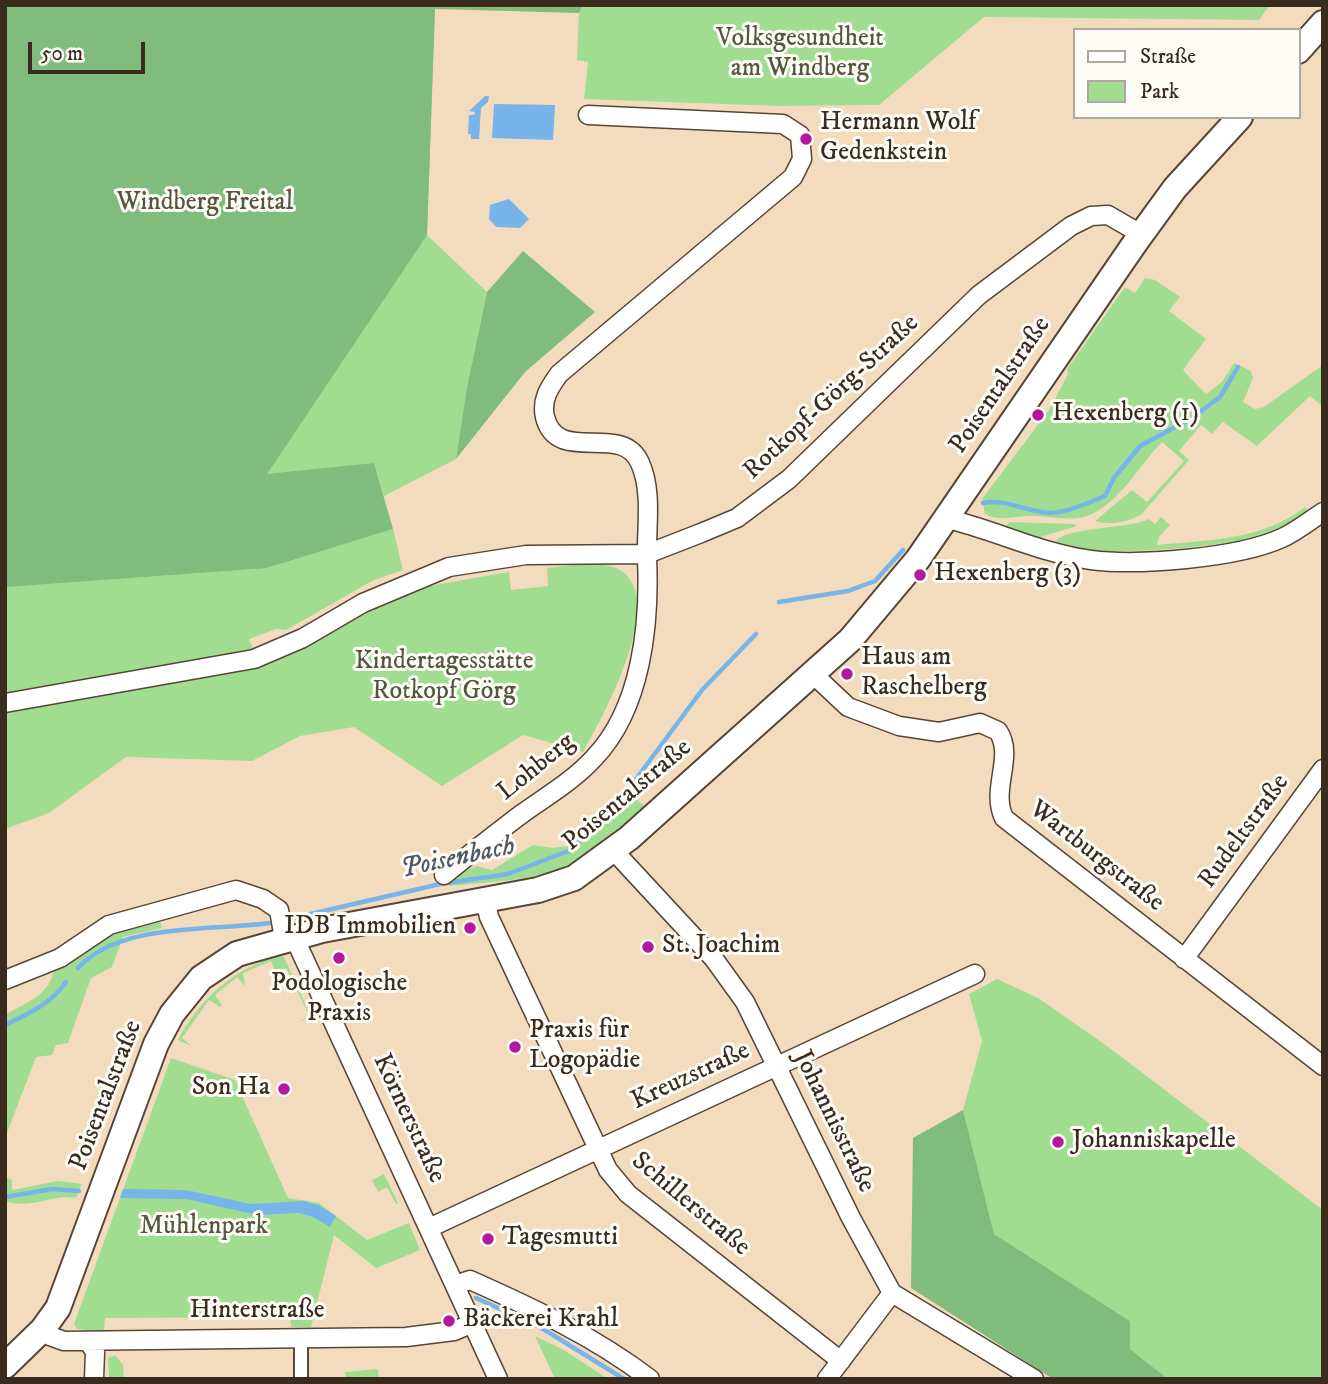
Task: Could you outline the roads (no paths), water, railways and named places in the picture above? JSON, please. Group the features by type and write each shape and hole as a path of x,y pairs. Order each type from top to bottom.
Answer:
{"main road":[{"path":"1300,49 1323,23"},
{"name":"Poisentalstraße","path":"8,1358 43,1329 58,1308 141,1081 172,1014 201,978 237,954 285,929 538,890 574,878 614,851 814,675 880,607 948,515 1141,234 1175,188 1238,119"}],"street":[{"name":"Lohberg","path":"444,875 597,756 624,708 643,644 650,534 640,463 631,451 620,445 571,443 557,438 548,427 543,409 547,392 559,374 793,177 802,159 800,135 783,124 588,115"},
{"name":"Rotkopf-Görg-Straße","path":"5,703 254,659 303,638 363,603 449,567 526,555 647,554 737,518 808,463 979,295 1071,226 1091,216 1108,215 1118,218 1141,234"},
{"path":"948,515 956,521 1061,554 1091,560 1129,562 1254,548 1301,528 1323,512"},
{"name":"Wartburgstraße","path":"814,675 848,707 899,726 939,732 980,723 998,731 1006,747 998,788 998,805 1004,818 1323,1066"},
{"name":"Rudeltstraße","path":"1184,959 1323,769"},
{"name":"Johannisstraße","path":"614,851 715,959 745,1002 892,1293"},
{"path":"5,980 60,958 109,925 236,890 263,899 279,910 285,929"},
{"name":"Schillerstraße","path":"485,900 489,917 608,1170 628,1194 841,1361"},
{"name":"Körnerstraße","path":"285,929 429,1228 498,1379"},
{"name":"Kreuzstraße","path":"429,1228 975,974"},
{"path":"455,1285 470,1280 545,1314 613,1352 650,1379"},
{"path":"827,1379 892,1293 1034,1379"},
{"name":"Hinterstraße","path":"43,1329 50,1336 64,1341 301,1339 406,1337 454,1331 473,1323"},
{"path":"301,1339 301,1379"},
{"path":"88,1341 95,1352 94,1379"}],"water":[{"path":"485,96 489,96 488,102 481,108 479,139 471,139 471,134 468,134 469,115 474,115 475,112 469,111"},
{"path":"494,104 555,105 553,140 492,138"},
{"path":"509,199 529,219 520,228 496,227 489,219 490,205"},
{"path":"123,1189 186,1190 251,1204 304,1201 318,1205 336,1216 330,1227 313,1217 299,1213 257,1215 186,1199 120,1198"}],"waterway":[{"name":"Poisenbach","path":"983,503 1005,503 1050,513 1074,508 1105,496 1114,478 1140,446 1192,418 1220,397 1238,367"},
{"name":"Poisenbach","path":"779,602 848,591 875,581 903,550"},
{"name":"Poisenbach","path":"285,920 440,884 508,874 571,850 622,798 702,690 756,634"},
{"name":"Poisenbach","path":"78,968 97,953 119,942 145,935 277,922"},
{"name":"Poisenbach","path":"5,1025 46,1002 66,982"},
{"path":"5,1197 52,1189 79,1191"},
{"path":"476,1298 540,1327 624,1379"}],"place":[{"name":"Hermann Wolf Gedenkstein","path":"806,139"},
{"name":"Hexenberg (1)","path":"1038,415"},
{"name":"Hexenberg (3)","path":"920,575"},
{"name":"Haus am Raschelberg","path":"847,674"},
{"name":"IDB Immobilien","path":"470,928"},
{"name":"St. Joachim","path":"648,947"},
{"name":"Podologische Praxis","path":"339,958"},
{"name":"Praxis für Logopädie","path":"515,1047"},
{"name":"Son Ha","path":"284,1089"},
{"name":"Johanniskapelle","path":"1058,1142"},
{"name":"Tagesmutti","path":"488,1239"},
{"name":"Bäckerei Krahl","path":"449,1321"}],"park label":[{"name":"Volksgesundheit am Windberg","path":"800,55"},
{"name":"Windberg Freital","path":"205,204"},
{"name":"Kindertagesstätte Rotkopf Görg","path":"444,678"},
{"name":"Mühlenpark","path":"204,1228"}]}
